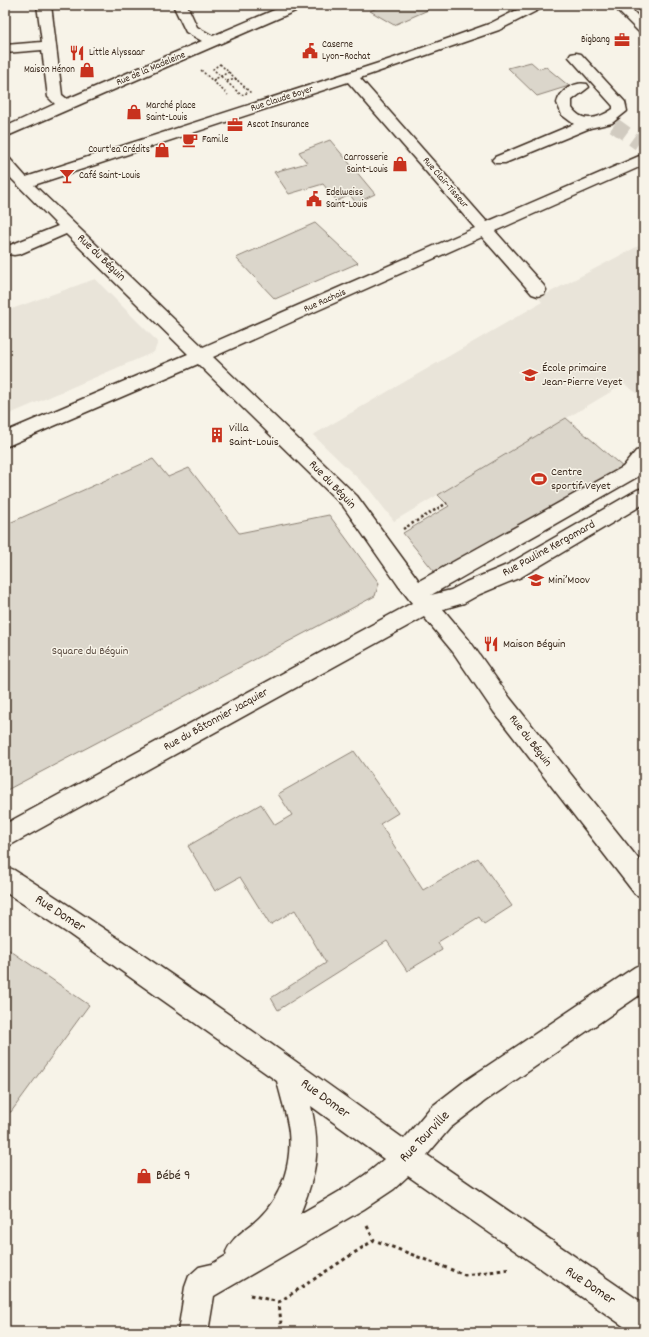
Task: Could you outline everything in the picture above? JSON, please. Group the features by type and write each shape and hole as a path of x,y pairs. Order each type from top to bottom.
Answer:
{"street":[{"path":"44,5 48,45 60,101"},
{"path":"180,5 191,29 214,42"},
{"name":"Rue de la Madeleine","path":"5,118 60,101 214,42 297,5"},
{"name":"Rue Claude Boyer","path":"23,183 351,77 494,27 537,5"},
{"path":"619,5 644,29"},
{"path":"5,49 48,45"},
{"path":"500,160 586,124 610,122 620,111 620,105 576,57"},
{"name":"Rue Clair-Tisseur","path":"351,77 538,290"},
{"path":"582,87 570,92 564,102 565,107 571,116 586,124"},
{"name":"Rue de la Madeleine","path":"5,133 60,101"},
{"name":"Rue Rachais","path":"5,440 201,356 644,159"},
{"name":"Rue du Béguin","path":"5,162 23,183 350,501 405,578 461,646 502,705 644,886"},
{"path":"14,250 69,227"},
{"path":"423,599 630,472 644,456"},
{"name":"Rue Pauline Kergomard","path":"423,599 457,597 473,588 514,571 644,494"},
{"name":"Rue du Bâtonnier Jacquier","path":"5,837 406,615 423,599"},
{"name":"Rue Domer","path":"5,878 78,925 289,1072 406,1158 644,1322"},
{"name":"Rue Tourville","path":"200,1287 354,1199 384,1179 406,1158 440,1118 475,1092 644,976"},
{"path":"193,1332 200,1287 270,1228 288,1207 302,1167 303,1132 289,1072"}],"path":[{"path":"227,81 238,80 220,64 213,69 230,84"},
{"path":"198,67 232,98"},
{"path":"213,80 229,72"},
{"path":"399,531 447,503"},
{"path":"246,1294 279,1302 374,1240 466,1275 512,1269"},
{"path":"279,1302 281,1324"}],"shaded area":[{"name":"École primaire Jean-Pierre Veyet","path":"644,243 644,398 624,384 394,521 369,489 313,435 542,302 539,298"},
{"path":"95,279 158,342 154,352 5,416 5,309 6,311"}],"green space":[{"path":"384,5 420,5 428,10 394,25 370,11"},
{"path":"531,62 539,69 546,67 569,86 537,96 508,68"},
{"path":"330,140 375,194 356,203 350,195 337,201 323,184 289,194 274,172 307,163 299,152"},
{"path":"315,223 358,263 275,299 236,258"},
{"path":"566,418 624,468 438,576 403,533 449,506 438,495"},
{"name":"Square du Béguin","path":"153,459 168,477 189,468 239,533 329,515 379,583 375,596 5,791 5,525"},
{"path":"354,751 398,813 380,824 423,890 478,858 512,906 484,924 479,917 438,942 442,950 407,971 387,941 278,1010 271,998 326,963 295,910 270,925 240,877 215,891 188,846 261,804 275,825 292,815 278,794"},
{"path":"5,947 89,1005 11,1112 5,1112"}],"tunnel":[{"path":"614,125 639,143"}],"place":[{"name":"Bigbang","path":"622,40"},
{"name":"Caserne Lyon–Rochat","path":"310,51"},
{"name":"Little Alyssaar","path":"77,53"},
{"name":"Maison Hénon","path":"87,70"},
{"name":"Marché place Saint-Louis","path":"134,112"},
{"name":"Ascot Insurance","path":"235,125"},
{"name":"Fami.le","path":"190,140"},
{"name":"Court'ea Crédits","path":"162,150"},
{"name":"Carrosserie Saint-Louis","path":"400,164"},
{"name":"Café Saint-Louis","path":"67,176"},
{"name":"Edelweiss Saint-Louis","path":"314,199"},
{"name":"École primaire Jean-Pierre Veyet","path":"530,375"},
{"name":"Villa Saint-Louis","path":"217,435"},
{"name":"Centre sportif Veyet","path":"539,479"},
{"name":"Mini’Moov","path":"536,580"},
{"name":"Maison Béguin","path":"491,644"},
{"name":"Bébé 9","path":"144,1176"}]}
